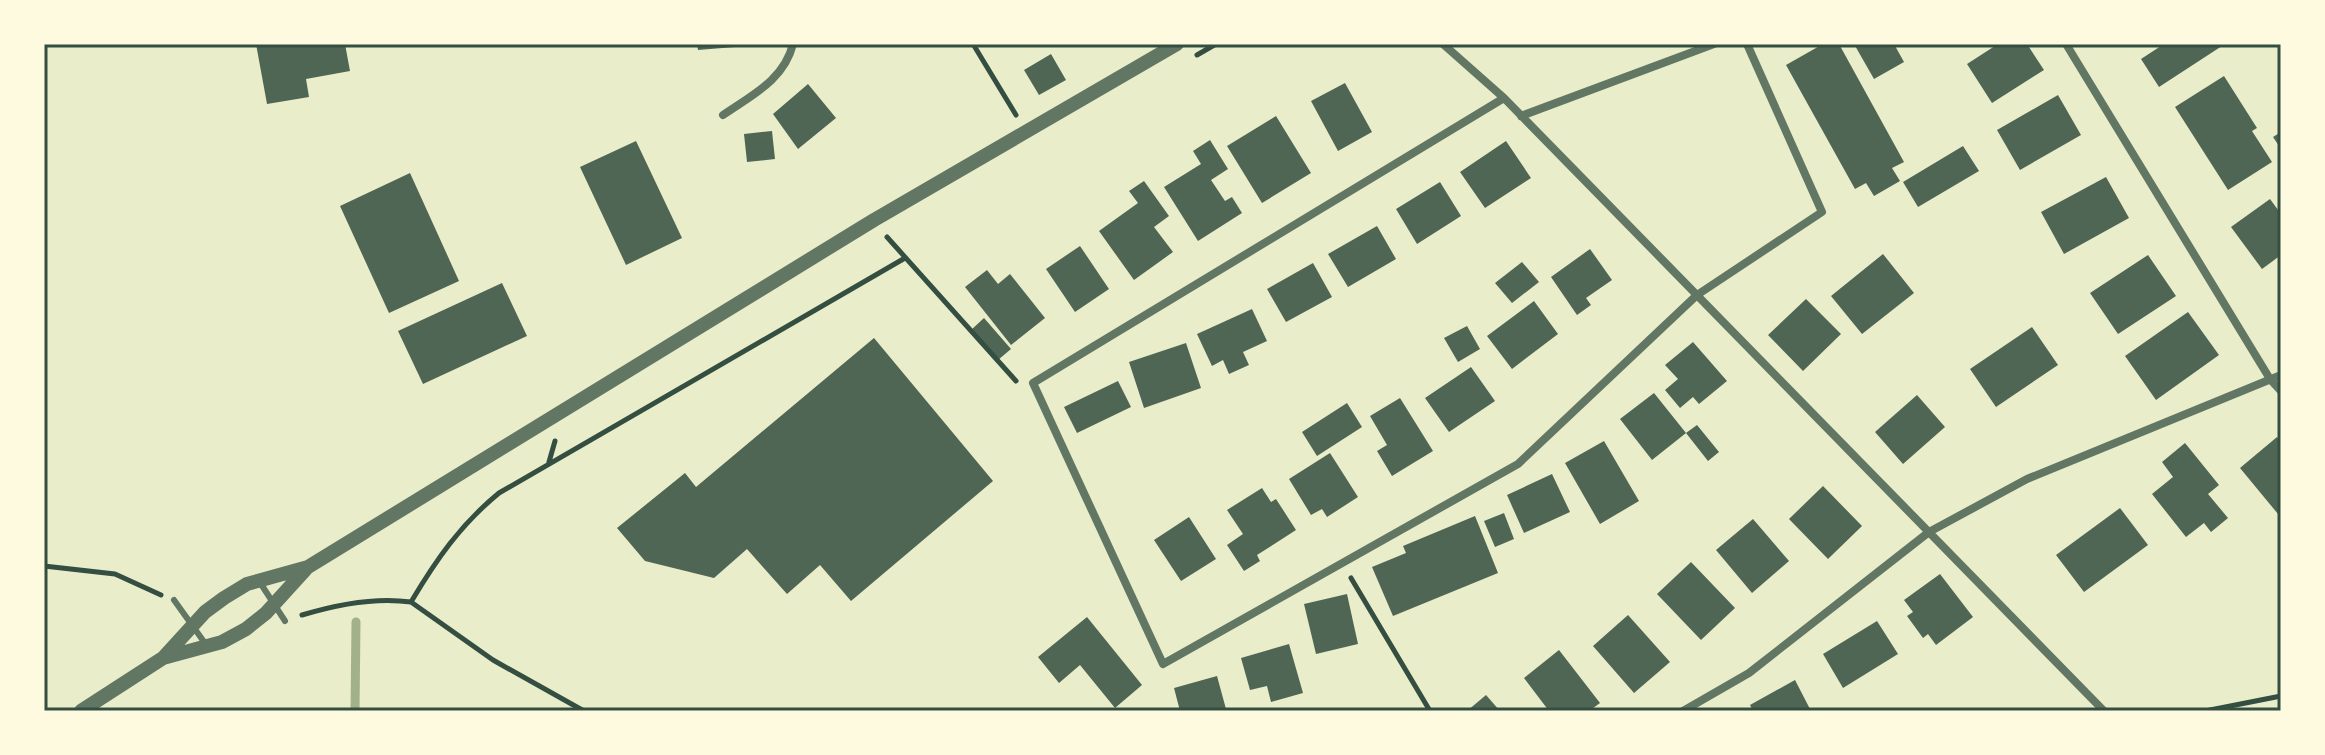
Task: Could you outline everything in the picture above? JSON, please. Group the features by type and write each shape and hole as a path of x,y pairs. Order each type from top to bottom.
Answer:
{"street":[{"path":"723,115 773,80 788,63 793,44"},
{"path":"163,658 207,646 246,629 308,567 572,404 1177,44"},
{"path":"1443,44 1504,98 2104,711"},
{"path":"1521,116 1714,44"},
{"path":"1504,98 1033,383 1163,664 1518,464 1697,295 1822,212 1747,44"},
{"path":"2066,44 2270,379 2281,391"},
{"path":"1683,711 1749,673 1929,532 2027,479 2281,375"},
{"path":"81,711 163,658 194,624 224,598 259,581 308,567"}],"lane":[{"path":"259,581 285,621"},
{"path":"174,600 207,646"}],"path":[{"path":"973,44 1027,131"},
{"path":"887,237 1014,380 1033,383"},
{"path":"411,602 443,549 470,516 499,493 905,258"},
{"path":"549,463 556,436"},
{"path":"1342,563 1430,711"},
{"path":"44,566 115,574 174,600"},
{"path":"285,621 323,609 395,600 411,602 493,660 584,711"},
{"path":"2205,711 2281,696"}],"building":[{"path":"256,44 345,44 350,71 306,79 309,97 267,104"},
{"path":"697,44 747,44 747,46 698,50"},
{"path":"1823,44 1839,44 1904,162 1892,168 1900,181 1874,196 1866,183 1855,189 1786,65"},
{"path":"1854,44 1894,44 1904,62 1874,79"},
{"path":"1998,44 2027,44 2044,70 1992,103 1967,64"},
{"path":"2164,44 2225,44 2159,87 2141,59"},
{"path":"1051,54 1066,80 1039,95 1024,70"},
{"path":"2224,76 2257,128 2252,131 2272,162 2228,190 2175,107"},
{"path":"1345,83 1372,132 1338,151 1311,101"},
{"path":"808,84 836,118 798,149 773,114"},
{"path":"2058,95 2081,135 2020,170 1997,130"},
{"path":"1276,116 1311,173 1262,203 1227,146"},
{"path":"772,131 775,159 747,162 744,134"},
{"path":"2281,132 2281,149 2273,137"},
{"path":"1210,140 1228,169 1211,180 1225,201 1232,197 1242,213 1198,241 1164,187 1201,164 1193,151"},
{"path":"636,141 682,238 626,265 580,167"},
{"path":"1506,141 1531,178 1485,208 1460,172"},
{"path":"1963,146 1979,171 1918,207 1903,182"},
{"path":"410,173 459,281 389,313 340,206"},
{"path":"2106,177 2129,218 2064,254 2041,212"},
{"path":"1144,181 1169,216 1154,227 1173,252 1134,280 1099,231 1138,203 1129,191"},
{"path":"1440,182 1461,216 1417,244 1396,209"},
{"path":"2270,199 2281,214 2281,255 2262,269 2231,227"},
{"path":"1377,226 1396,259 1348,287 1328,254"},
{"path":"1080,246 1109,289 1075,312 1046,269"},
{"path":"1590,249 1612,280 1586,298 1591,305 1577,315 1551,277"},
{"path":"1883,254 1914,293 1862,334 1831,296"},
{"path":"2148,255 2176,296 2118,334 2090,293"},
{"path":"1522,262 1539,282 1512,303 1495,283"},
{"path":"1313,263 1332,297 1286,322 1267,289"},
{"path":"987,270 998,284 1010,274 1045,318 1011,345 965,287"},
{"path":"502,283 527,336 423,384 398,331"},
{"path":"1806,299 1841,334 1803,371 1768,335"},
{"path":"1534,301 1558,334 1512,369 1487,336"},
{"path":"1252,309 1267,341 1243,352 1249,365 1229,374 1223,360 1212,366 1197,334"},
{"path":"2188,312 2219,355 2156,400 2125,356"},
{"path":"984,318 1011,349 998,360 971,330"},
{"path":"1467,326 1480,349 1458,362 1444,338"},
{"path":"2032,327 2058,365 1996,407 1970,369"},
{"path":"874,338 993,481 851,601 820,565 787,594 747,549 714,578 645,561 617,528 685,473 696,487"},
{"path":"1693,342 1727,381 1699,404 1693,397 1680,408 1665,390 1678,379 1665,365"},
{"path":"1186,343 1201,388 1144,408 1129,362"},
{"path":"1471,367 1495,401 1449,432 1425,398"},
{"path":"1118,381 1131,407 1077,433 1064,407"},
{"path":"1654,393 1686,433 1652,460 1620,419"},
{"path":"1917,395 1945,427 1903,464 1875,432"},
{"path":"1400,398 1433,451 1392,476 1377,451 1387,445 1370,416"},
{"path":"1347,403 1362,427 1317,456 1302,432"},
{"path":"1697,425 1719,452 1708,461 1686,433"},
{"path":"2277,437 2281,443 2281,511 2278,514 2240,468"},
{"path":"1604,441 1639,501 1600,524 1565,463"},
{"path":"2185,443 2219,485 2208,494 2228,518 2211,532 2204,523 2186,537 2152,494 2173,477 2162,462"},
{"path":"1330,453 1358,497 1327,517 1322,509 1311,515 1289,479"},
{"path":"1552,474 1570,512 1524,533 1507,495"},
{"path":"1823,486 1862,526 1828,559 1789,519"},
{"path":"1262,488 1271,502 1276,499 1296,530 1257,555 1260,561 1244,571 1227,545 1243,534 1227,510"},
{"path":"2120,508 2148,545 2084,592 2056,555"},
{"path":"1504,513 1514,539 1495,547 1484,521"},
{"path":"1475,516 1498,573 1393,616 1372,567 1406,553 1403,546"},
{"path":"1189,517 1216,559 1181,581 1154,540"},
{"path":"1753,519 1789,561 1752,593 1716,550"},
{"path":"1691,562 1735,608 1701,640 1657,594"},
{"path":"1940,574 1973,617 1936,645 1928,634 1923,638 1907,616 1913,612 1904,600"},
{"path":"1347,594 1358,644 1316,654 1304,604"},
{"path":"1628,615 1670,662 1634,693 1593,646"},
{"path":"1087,617 1142,685 1115,708 1080,665 1059,683 1038,657"},
{"path":"1877,621 1898,654 1843,688 1823,654"},
{"path":"1289,644 1303,693 1271,702 1267,686 1250,690 1241,658"},
{"path":"1559,650 1600,703 1589,711 1549,711 1524,678"},
{"path":"1217,676 1226,709 1180,711 1174,688"},
{"path":"1795,680 1811,711 1753,711 1750,705"},
{"path":"1486,695 1500,711 1467,711"}],"waterway":[{"path":"355,711 356,622"}]}
